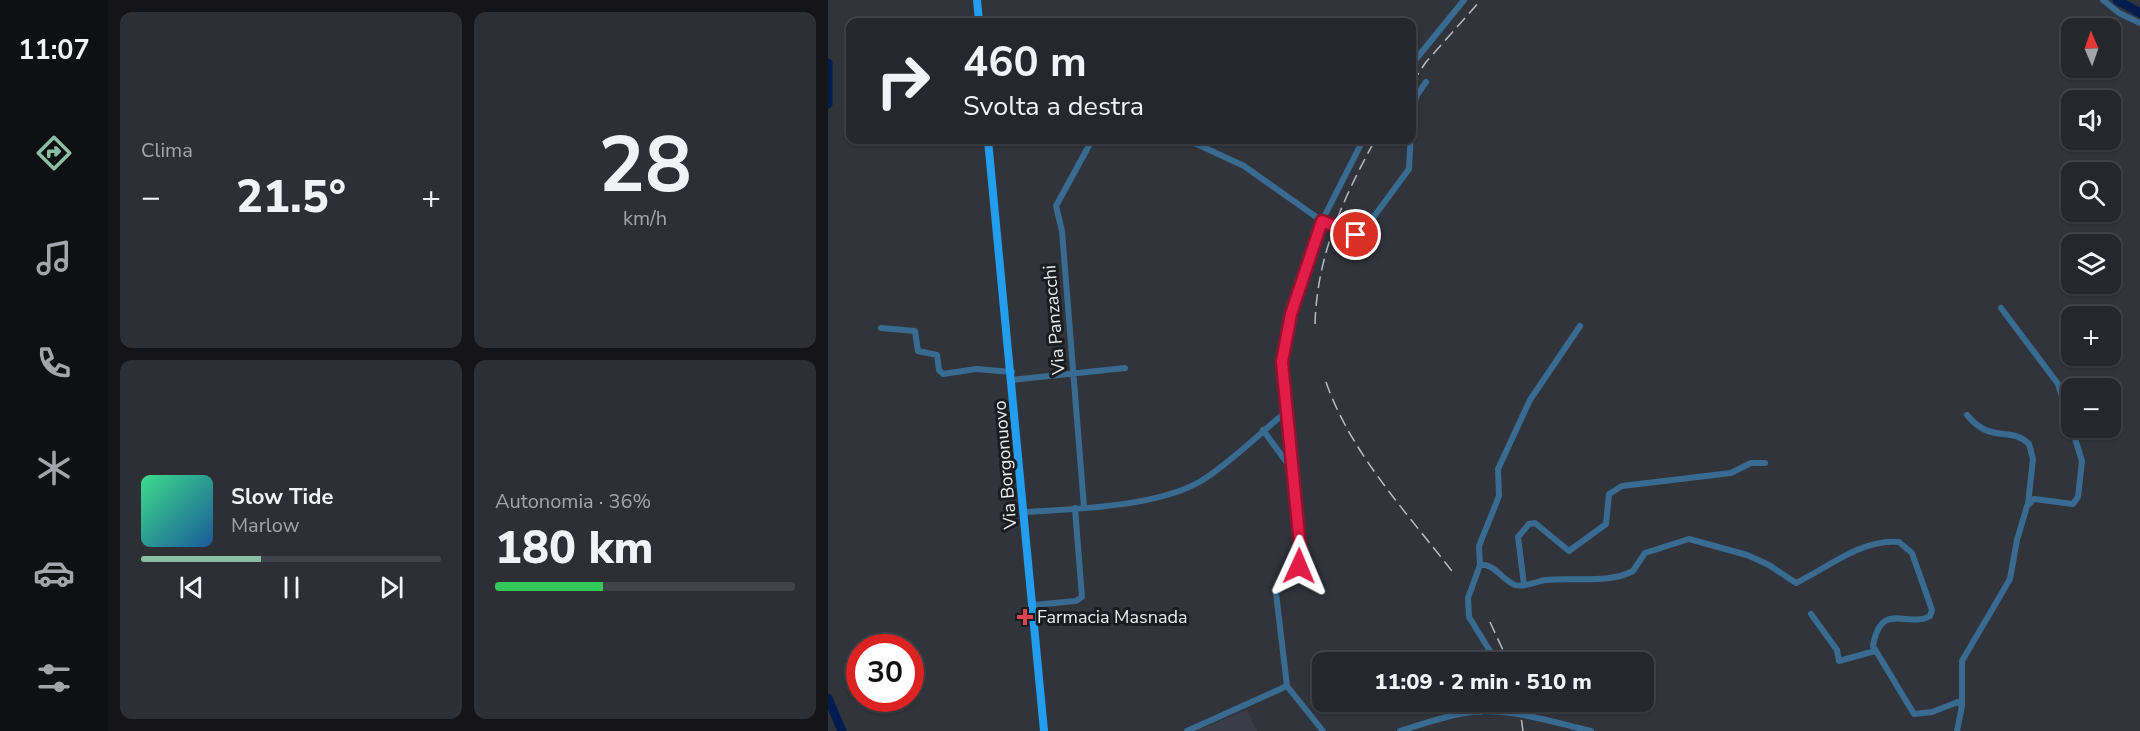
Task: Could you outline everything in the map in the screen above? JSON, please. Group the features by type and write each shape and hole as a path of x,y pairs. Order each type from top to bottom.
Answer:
{"main road":[{"path":"977,0 979,18"},
{"name":"Via Borgonuovo","path":"988,144 1044,731"}],"street":[{"path":"1416,59 1464,0"},
{"path":"2103,0 2120,13 2140,23"},
{"path":"1416,101 1426,82"},
{"name":"Via Panzacchi","path":"1084,507 1062,231 1056,206 1090,144"},
{"path":"1197,144 1244,166 1322,221 1359,235 1406,175 1411,161 1411,144"},
{"path":"1323,731 1287,686 1276,595 1279,585 1301,560 1282,360 1288,327 1322,221 1361,144"},
{"path":"2001,308 2058,384 2082,461 2078,497 2073,504 2034,499 2028,505"},
{"path":"1490,652 1468,612 1469,591 1480,565 1479,548 1499,496 1497,475 1530,400 1580,326"},
{"path":"881,328 915,331 917,350 923,354 937,355 939,370 943,374 974,369 1012,376 1125,368"},
{"path":"1024,512 1084,507 1161,496 1194,484 1287,411"},
{"path":"1957,731 1962,706 1962,661 2010,579 2017,540 2028,505 2033,459 2029,444 2020,437 1985,432 1967,415"},
{"path":"1263,430 1293,471"},
{"path":"1524,585 1518,537 1529,524 1535,523 1569,551 1608,521 1608,498 1614,490 1622,486 1731,473 1751,463 1765,463"},
{"path":"1033,605 1075,601 1082,597 1075,508"},
{"path":"1480,565 1489,565 1511,583 1524,585 1545,580 1627,574 1633,571 1645,553 1689,539 1747,555 1770,565 1797,583 1862,549 1886,542 1899,542 1912,553 1932,610 1926,619 1900,617 1889,619 1884,623 1873,642 1875,651 1914,714 1932,712 1958,702 1962,706"},
{"path":"1811,614 1837,650 1839,661 1875,651"},
{"path":"1188,731 1287,686"},
{"path":"1400,731 1450,717 1480,712 1518,714 1591,731"}],"shaded area":[{"path":"1247,710 1257,731 1197,731 1198,730"}],"waterway":[{"path":"2117,0 2140,13"},
{"path":"828,63 828,104"},
{"path":"828,698 842,731"}],"railway":[{"path":"1416,77 1426,62 1481,0"},
{"path":"1315,324 1326,251 1342,206 1373,144"},
{"path":"1326,382 1337,409 1366,459 1455,575"},
{"path":"1490,622 1504,652"},
{"path":"1520,712 1523,731"}],"place":[{"name":"Farmacia Masnada","path":"1025,617"}],"route":[{"path":"1299,566 1301,556 1282,358 1292,309 1322,221 1356,235"}]}
